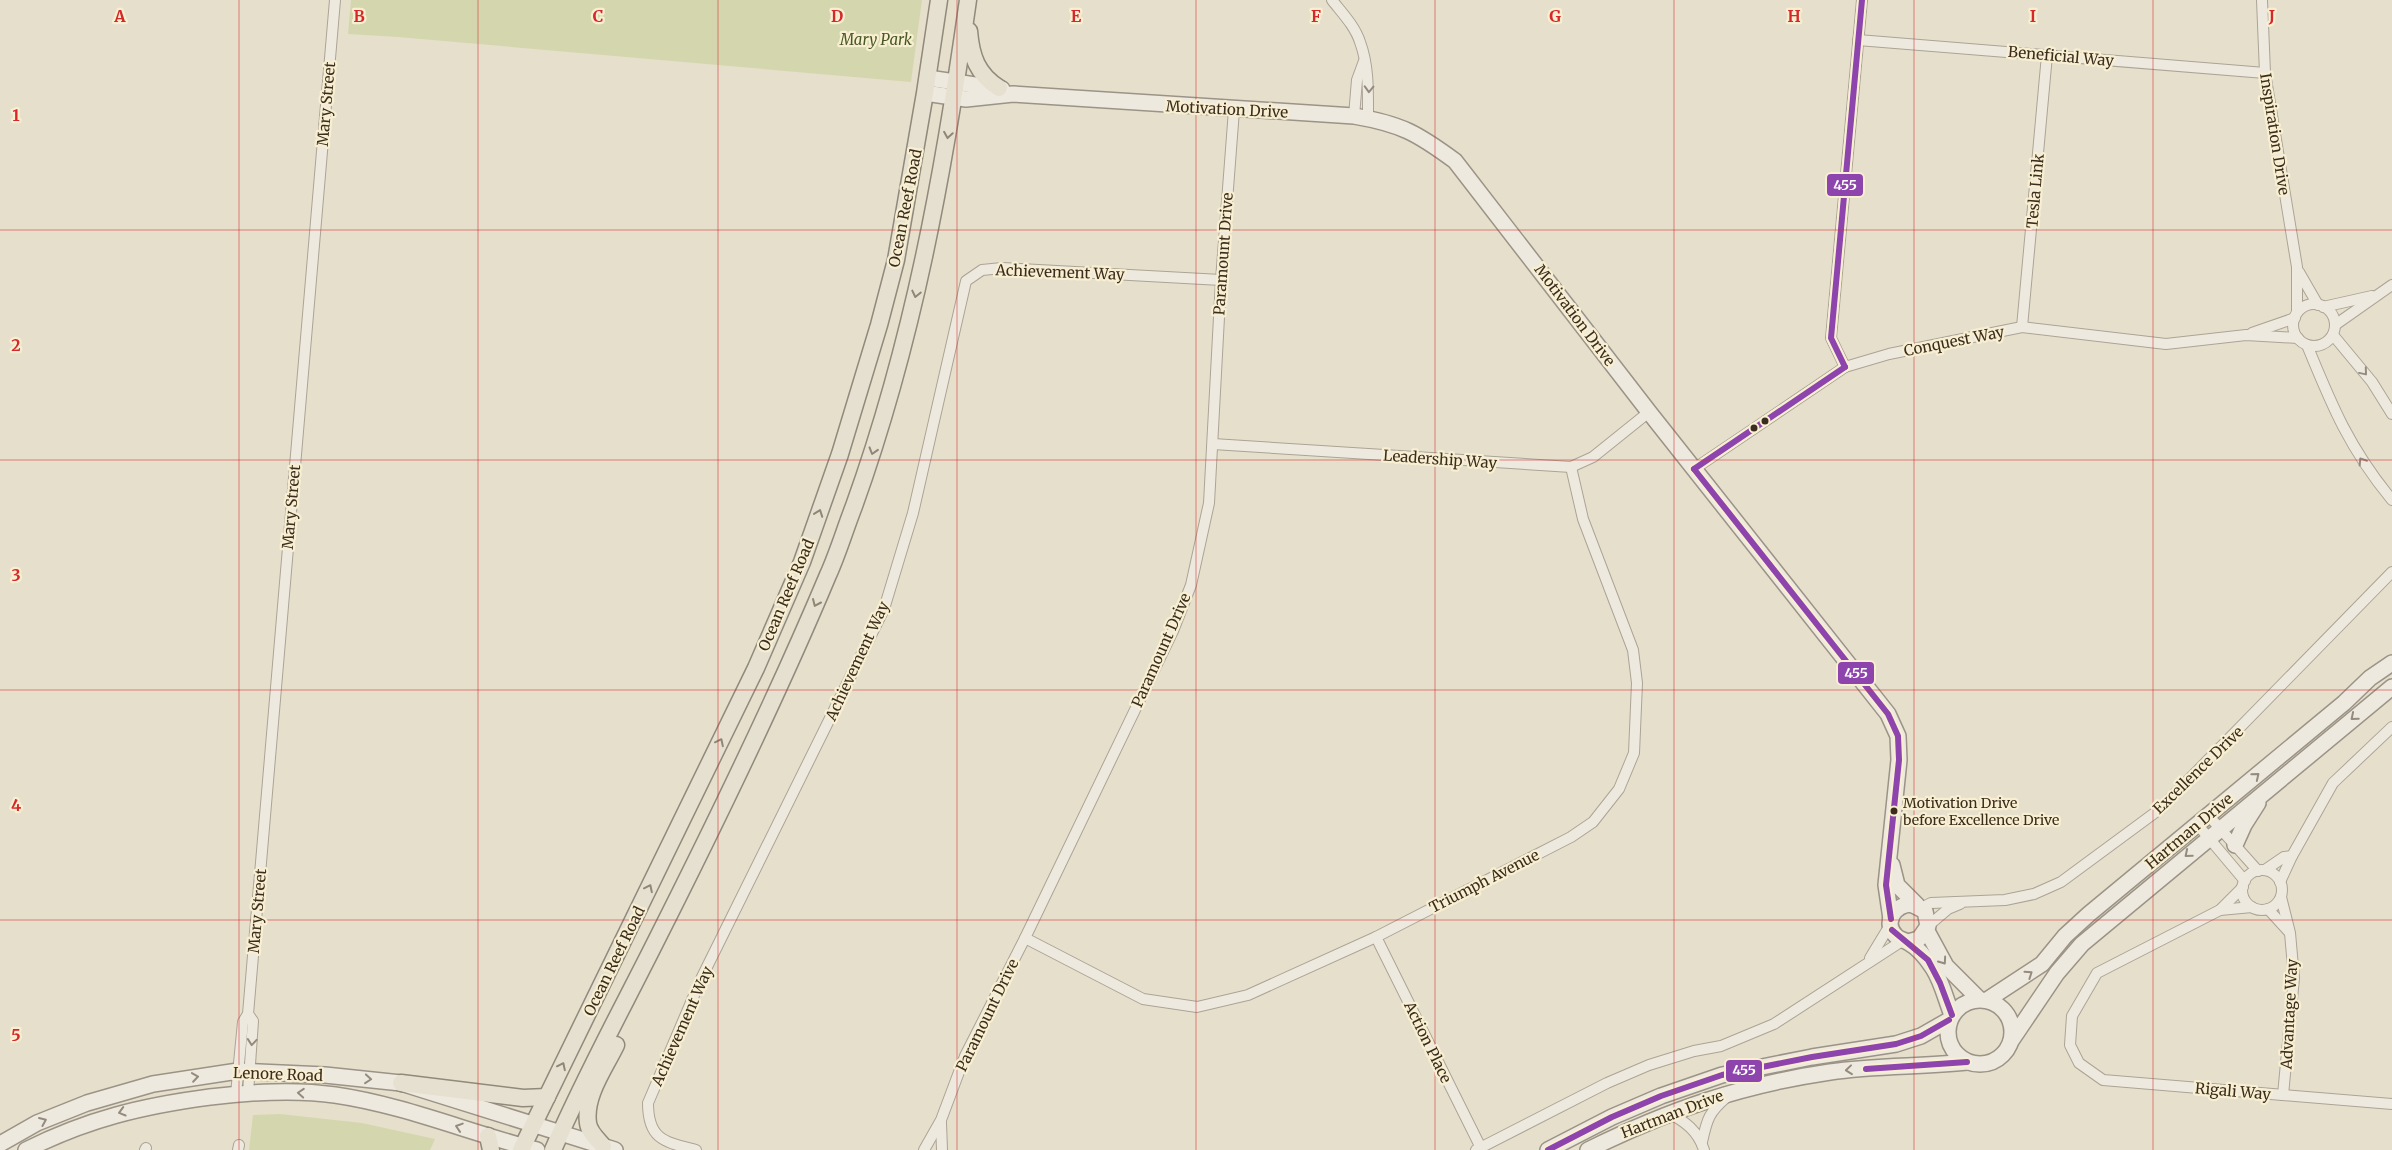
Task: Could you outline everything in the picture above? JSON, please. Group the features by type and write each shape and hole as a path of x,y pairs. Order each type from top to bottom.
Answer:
{"main road":[{"name":"Ocean Reef Road","path":"526,1149 533,1124 756,668 802,562 840,454 879,325 898,250 926,86 938,0"},
{"name":"Ocean Reef Road","path":"553,1150 560,1132 720,811 829,573 868,464 901,357 927,249 955,91 968,2"},
{"path":"968,2 970,46 974,62 986,80 1006,91"},
{"path":"609,1148 588,1124 590,1101 637,1003 657,940"},
{"path":"401,1083 524,1098 547,1097"}],"street":[{"name":"Mary Street","path":"242,1093 243,1022 248,1014 334,0"},
{"path":"1332,0 1350,23 1360,42 1369,80 1361,117"},
{"path":"1844,367 1831,338 1862,0"},
{"name":"Inspiration Drive","path":"2262,0 2264,73 2297,267 2296,316"},
{"name":"Beneficial Way","path":"1858,40 2264,73"},
{"name":"Tesla Link","path":"2022,327 2047,56"},
{"name":"Motivation Drive","path":"926,86 955,91 1006,91 1234,110 1361,117 1388,122 1413,132 1455,160 1649,412 1888,714 1898,736 1899,760 1886,892 1891,922"},
{"name":"Paramount Drive","path":"924,1150 941,1120 965,1056 1173,631 1191,585 1209,503 1221,280 1234,110"},
{"name":"Inspiration Drive","path":"2297,267 2306,286 2321,306"},
{"name":"Achievement Way","path":"696,1150 667,1142 658,1137 648,1118 648,1103 701,979 884,609 913,513 966,280 982,270 1002,268 1221,280"},
{"path":"2307,345 2319,346 2334,330 2375,295 2392,285"},
{"path":"2375,295 2321,306 2306,306 2296,316 2294,332 2307,345 2338,421 2361,460 2392,500"},
{"path":"2321,306 2332,314 2334,330 2372,382 2392,414"},
{"name":"Conquest Way","path":"2246,335 2296,316"},
{"name":"Conquest Way","path":"1694,469 1844,367 1889,354 2022,327 2166,344 2246,335 2298,338"},
{"name":"Leadership Way","path":"1213,444 1571,467 1593,457 1649,412"},
{"name":"Triumph Avenue","path":"1024,938 1143,999 1197,1007 1248,995 1376,937 1571,837 1593,822 1619,789 1634,753 1637,683 1633,650 1583,519 1571,467"},
{"name":"Excellence Drive","path":"1919,906 1931,903 2005,900 2034,894 2061,882 2160,809 2392,572"},
{"name":"Hartman Drive","path":"1983,999 2042,964 2065,936 2089,914 2344,703 2370,678 2392,663"},
{"name":"Hartman Drive","path":"2011,1041 2045,990 2082,944 2392,687"},
{"path":"2268,909 2277,903 2281,897 2280,882 2292,856 2333,782 2392,727"},
{"path":"2235,845 2244,825 2268,790"},
{"path":"2202,819 2214,833 2244,884 2245,900 2252,907"},
{"path":"2202,819 2214,833 2235,845 2261,871 2276,876 2280,882"},
{"name":"Motivation Drive","path":"1890,854 1897,885 1919,906"},
{"path":"2220,910 2244,884 2261,871 2284,857 2292,856"},
{"name":"Advantage Way","path":"2281,897 2290,933 2294,978 2284,1095"},
{"name":"Excellence Drive","path":"1928,928 1948,909 1963,903"},
{"path":"1865,965 1878,948 1891,922 1901,906 1919,906 1927,916 1928,928 1946,966 1983,999 2005,1011 2010,1020 2011,1041 2008,1048 1998,1059 1983,1064 1967,1062 1960,1058 1950,1045 1948,1037 1951,1018 1934,969 1905,941 1892,932 1891,922"},
{"path":"2220,910 2252,907 2268,909 2290,933"},
{"name":"Rigali Way","path":"2220,910 2097,973 2072,1016 2070,1045 2079,1063 2103,1080 2392,1104"},
{"path":"1478,1149 1607,1083 1649,1065 1694,1051 1722,1046 1765,1028 1905,941 1920,939 1928,928"},
{"name":"Action Place","path":"1376,937 1478,1149"},
{"path":"1951,1018 1969,1001 1983,999"},
{"name":"Hartman Drive","path":"1548,1150 1629,1110 1722,1075 1812,1057 1896,1044 1921,1036 1951,1018"},
{"name":"Hartman Drive","path":"1588,1150 1668,1113 1733,1092 1830,1072 1967,1062"},
{"name":"Lenore Road","path":"0,1144 37,1123 87,1102 152,1084 243,1072 325,1075 401,1083 533,1124"},
{"name":"Lenore Road","path":"26,1150 93,1121 140,1108 242,1093 288,1092 335,1095 441,1120 490,1143 526,1149"},
{"path":"1703,1146 1706,1121 1713,1109 1733,1092"},
{"path":"1668,1113 1683,1120 1703,1146"},
{"name":"Paramount Drive","path":"941,1120 942,1150"},
{"path":"533,1124 609,1148"}],"green space":[{"name":"Mary Park","path":"351,0 922,0 911,82 348,34"},
{"path":"280,1114 362,1123 435,1139 430,1150 249,1150 253,1115"}],"transit line":[{"name":"455","path":"1845,367 1831,338 1862,0"},
{"name":"455","path":"1694,469 1845,367"},
{"name":"455","path":"1694,469 1888,714 1898,736 1899,760 1886,885 1891,919"},
{"name":"455","path":"1892,930 1928,960 1940,983 1952,1015"},
{"name":"455","path":"1548,1150 1612,1117 1661,1096 1722,1075 1812,1057 1896,1044 1921,1036 1949,1020"},
{"name":"455","path":"1866,1069 1967,1062"}],"place":[{"name":"Motivation Drive before Excellence Drive","path":"1894,811"}]}
